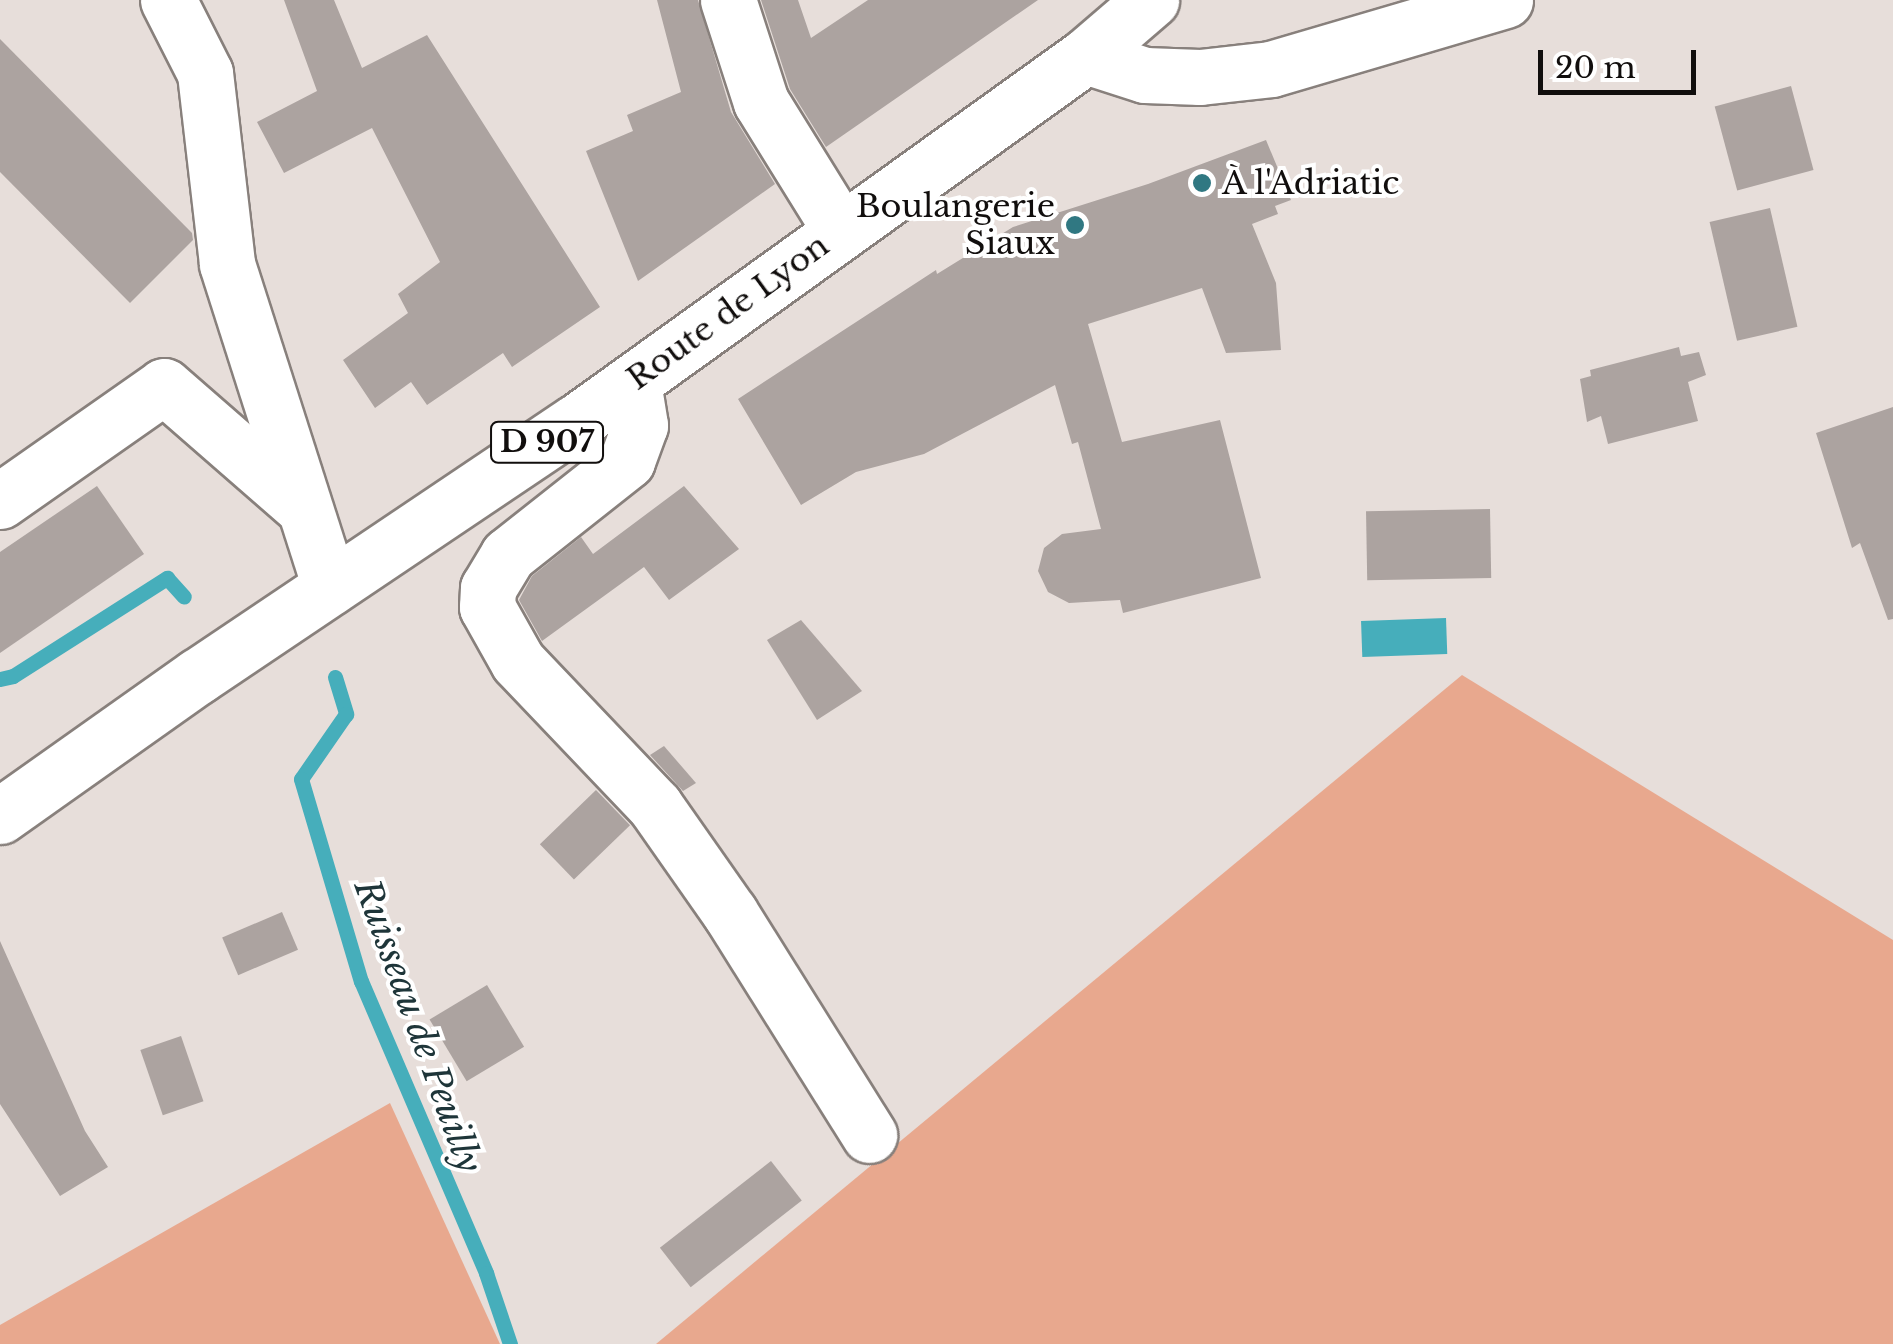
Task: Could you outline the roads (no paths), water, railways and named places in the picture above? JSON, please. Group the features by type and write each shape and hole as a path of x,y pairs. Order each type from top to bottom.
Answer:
{"main road":[{"path":"168,0 205,73 227,264 330,587"},
{"path":"728,0 762,102 841,231"},
{"name":"Route de Lyon","path":"0,816 632,382 1086,56 1151,0"},
{"path":"1086,56 1145,75 1200,77 1271,70 1506,0"},
{"path":"632,382 640,425 627,462 508,556 488,588 487,608 518,662 655,806 730,913 869,1135"},
{"path":"0,501 164,386 304,508"}],"water":[{"path":"1446,618 1447,654 1362,657 1361,621"}],"waterway":[{"name":"Ruisseau de Peuilly","path":"0,679 13,676 167,578 184,597"},
{"name":"Ruisseau de Peuilly","path":"335,677 346,714 301,779 361,981 486,1273 510,1344"}],"place":[{"name":"À l'Adriatic","path":"1202,183"},
{"name":"Boulangerie Siaux","path":"1075,225"}]}
